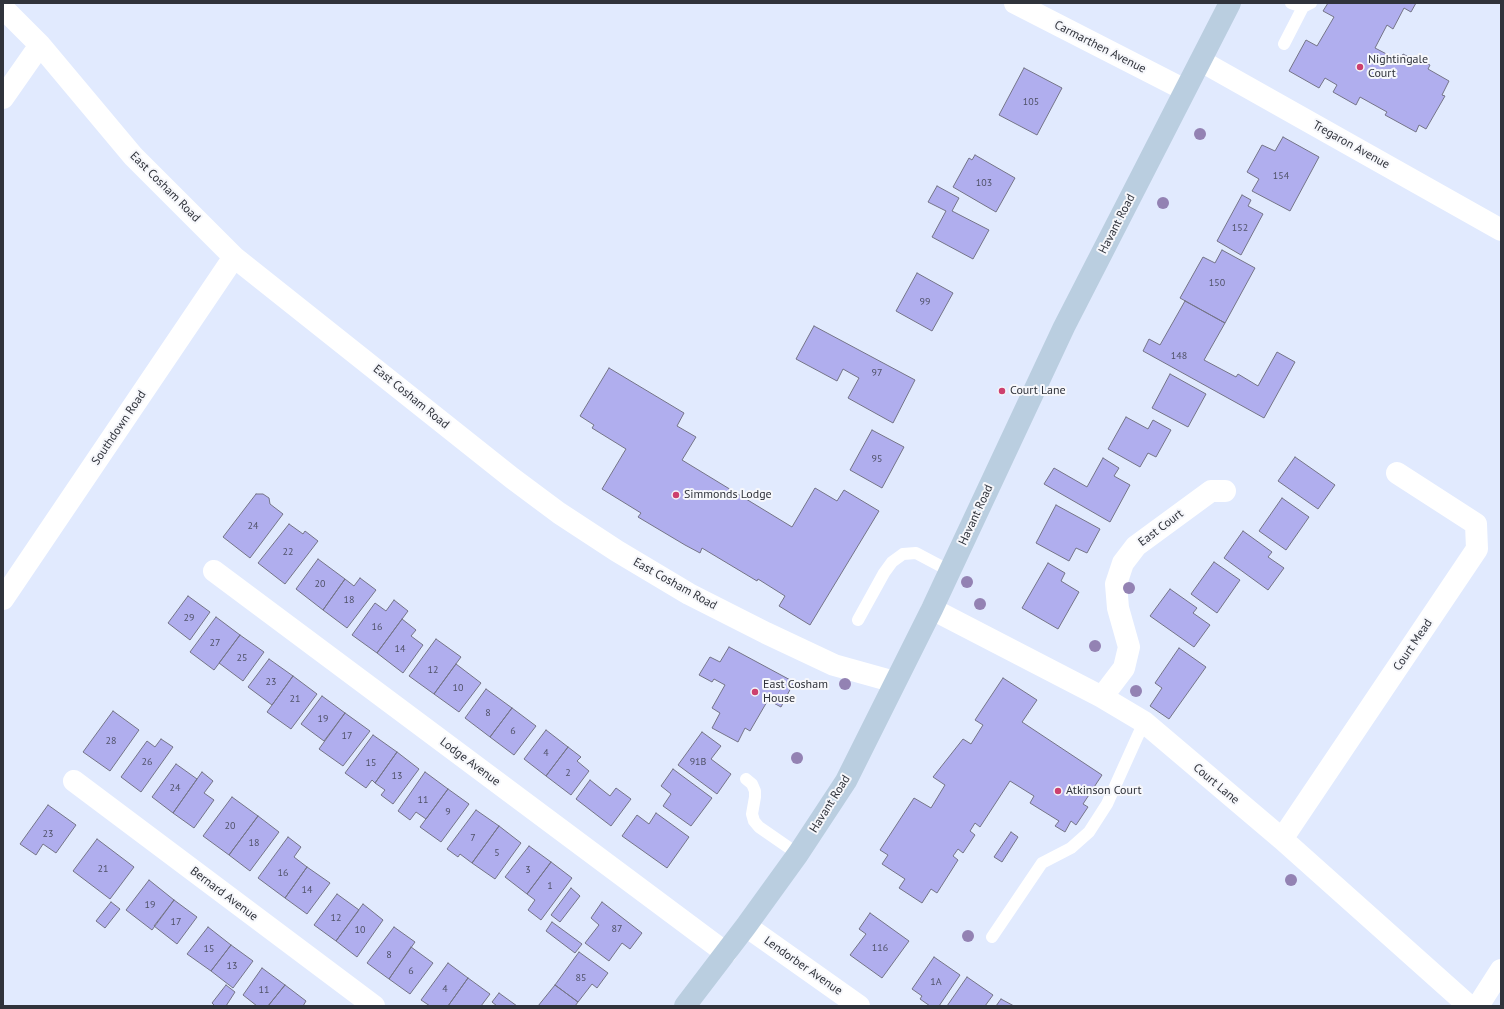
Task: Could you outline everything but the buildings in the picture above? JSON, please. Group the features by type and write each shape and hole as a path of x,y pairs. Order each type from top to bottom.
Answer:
{"street":[{"name":"Carmarthen Avenue","path":"1015,3 1186,90"},
{"name":"Havant Road","path":"685,1006 726,953 798,854 846,781 932,609 1064,327 1230,3"},
{"name":"East Cosham Road","path":"3,8 40,45 133,156 234,257 512,478 559,513 617,552 690,594 827,662 895,682"},
{"path":"3,98 40,45"},
{"name":"Tregaron Avenue","path":"1201,61 1501,230"},
{"name":"Southdown Road","path":"3,599 234,257"},
{"name":"Court Mead","path":"1282,840 1477,549 1476,524 1397,473"},
{"name":"East Court","path":"1102,697 1124,668 1129,647 1118,608 1116,584 1123,564 1136,546 1211,491 1225,491"},
{"name":"Lodge Avenue","path":"214,571 726,953"},
{"name":"Court Lane","path":"932,609 1102,697 1144,722 1282,840 1469,1006"},
{"name":"Bernard Avenue","path":"74,781 374,1006"},
{"name":"Lendorber Avenue","path":"746,926 859,1006"},
{"path":"1478,1006 1501,970"}],"lane":[{"path":"1284,44 1307,5 1290,3"},
{"path":"858,620 884,573 892,562 903,554 916,554 950,571"},
{"path":"992,937 1042,863 1071,848 1089,832 1107,804 1144,722"},
{"path":"746,779 752,784 755,790 752,814 754,821 759,827 798,854"}],"place":[{"name":"Nightingale Court","path":"1360,67"},
{"name":"Court Lane","path":"1002,391"},
{"name":"Simmonds Lodge","path":"676,495"},
{"name":"East Cosham House","path":"755,692"},
{"name":"Atkinson Court","path":"1058,791"}]}
